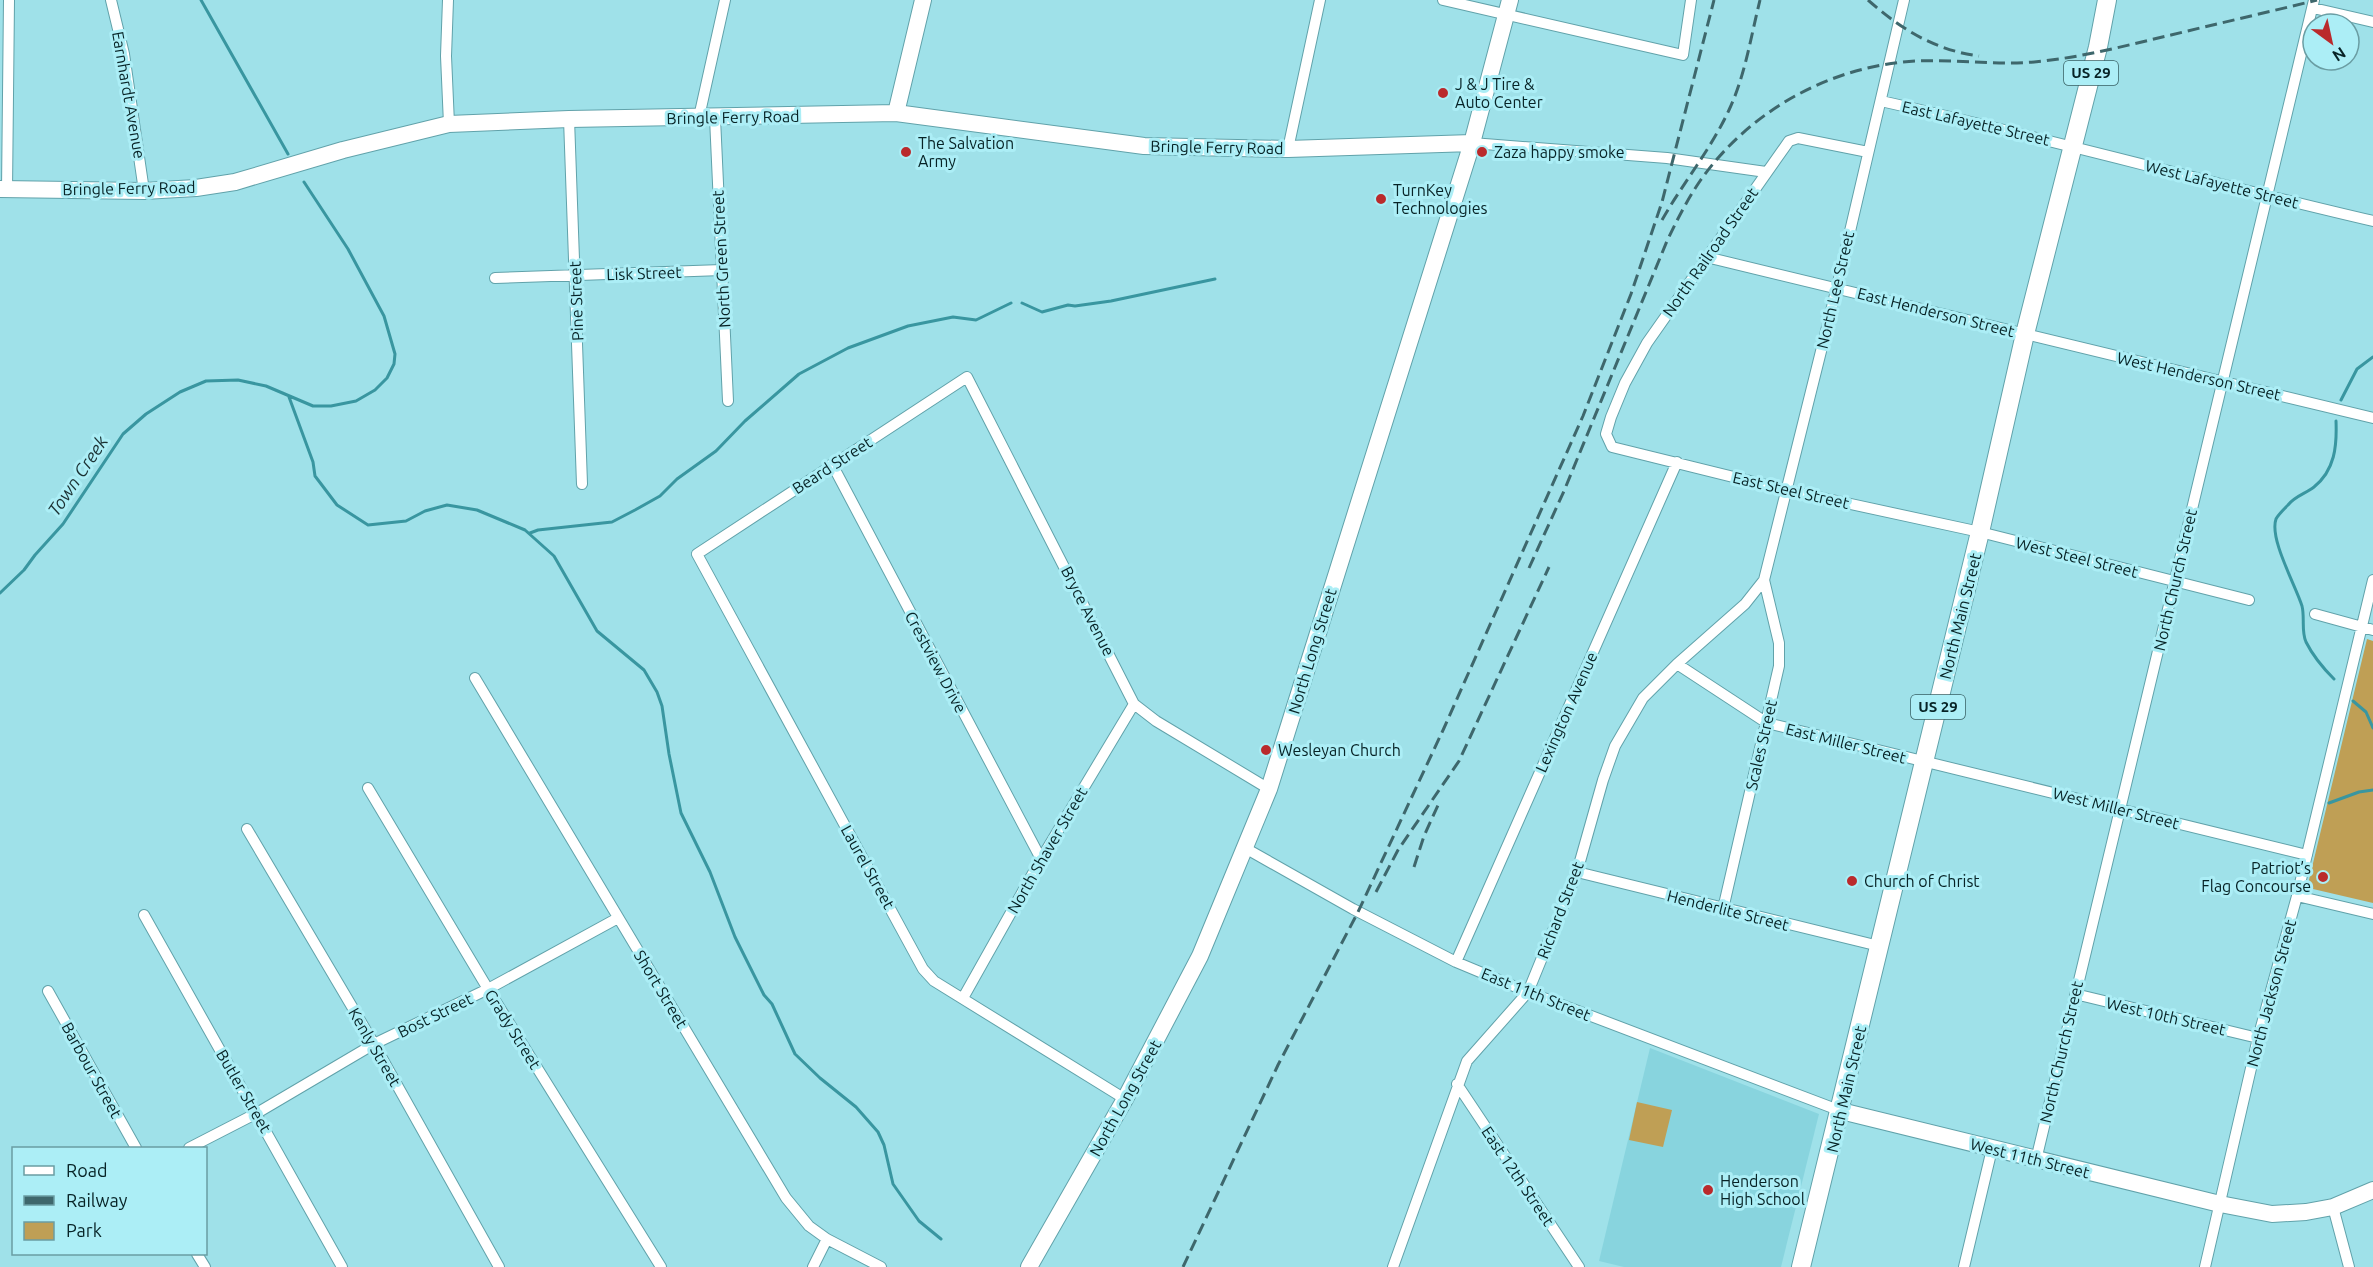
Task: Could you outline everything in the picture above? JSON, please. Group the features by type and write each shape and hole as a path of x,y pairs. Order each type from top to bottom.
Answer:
{"main road":[{"name":"North Main Street","path":"1801,1267 1841,1111 1980,532 2025,334 2108,0"}],"street":[{"path":"4,189 9,0"},
{"name":"Earnhardt Avenue","path":"111,0 124,54 144,191"},
{"path":"448,0 449,124"},
{"name":"North Green Street","path":"725,0 707,117 722,270 728,401"},
{"path":"896,113 923,0"},
{"path":"1288,149 1320,0"},
{"path":"1443,0 1508,8 1683,54 1691,0"},
{"name":"North Lee Street","path":"1764,580 1837,287 1904,0"},
{"path":"2314,4 2373,22"},
{"name":"North Church Street","path":"2036,1160 2122,809 2173,582 2224,381 2266,196 2314,4"},
{"name":"North Long Street","path":"1029,1267 1125,1099 1200,956 1269,789 1472,143 1508,8"},
{"name":"East Lafayette Street","path":"1881,101 2072,145"},
{"name":"Bringle Ferry Road","path":"4,189 144,191 196,188 235,182 343,150 449,124 569,119 896,113 1144,146 1288,149 1472,143"},
{"name":"Pine Street","path":"569,119 582,484"},
{"name":"North Railroad Street","path":"1607,440 1606,434 1611,417 1625,383 1647,343 1789,141 1798,138 1868,152"},
{"path":"1472,143 1650,156 1766,172"},
{"name":"West Lafayette Street","path":"2072,145 2266,196 2373,221"},
{"name":"East Henderson Street","path":"1706,256 2025,334"},
{"name":"Lisk Street","path":"495,278 722,270"},
{"name":"West Henderson Street","path":"2025,334 2373,418"},
{"name":"Bryce Avenue","path":"967,377 1134,704 1156,721 1269,789"},
{"name":"Beard Street","path":"698,554 967,377"},
{"name":"East Steel Street","path":"1607,440 1612,447 1618,450 1677,462 1786,490 1980,532"},
{"name":"Lexington Avenue","path":"1456,962 1677,462"},
{"name":"Crestview Drive","path":"832,464 1041,859"},
{"name":"West Steel Street","path":"1980,532 2248,600"},
{"name":"Laurel Street","path":"698,554 923,969 934,981 1125,1099"},
{"name":"Richard Street","path":"1393,1267 1467,1061 1528,992 1577,873 1615,746 1643,698 1744,604 1764,580"},
{"name":"Scales Street","path":"1723,909 1779,666 1779,643 1764,580"},
{"name":"North Jackson Street","path":"2205,1267 2258,1038 2368,628 2373,580"},
{"path":"2315,614 2368,628"},
{"name":"East Miller Street","path":"1677,664 1767,723 1925,762"},
{"name":"Short Street","path":"475,678 786,1198 809,1226 827,1239 881,1267"},
{"name":"North Shaver Street","path":"963,998 1041,859 1134,704"},
{"name":"West Miller Street","path":"1925,762 2307,855"},
{"name":"Grady Street","path":"368,788 488,988 661,1267"},
{"name":"Kenly Street","path":"247,829 374,1044 499,1267"},
{"name":"East 11th Street","path":"1245,848 1353,909 1456,962 1528,992 1841,1111"},
{"name":"Henderlite Street","path":"1577,873 1879,946"},
{"path":"2297,896 2373,914"},
{"name":"Butler Street","path":"144,915 342,1267"},
{"name":"Bost Street","path":"193,1147 257,1113 374,1044 488,988 618,918"},
{"name":"Barbour Street","path":"48,992 135,1147"},
{"name":"West 10th Street","path":"2075,994 2258,1038"},
{"name":"East 12th Street","path":"1457,1084 1579,1267"},
{"name":"West 11th Street","path":"1841,1111 2220,1204 2272,1214 2333,1207 2373,1190"},
{"path":"1964,1267 1992,1149"},
{"path":"2333,1207 2349,1267"},
{"path":"813,1267 827,1239"}],"shaded area":[{"name":"Henderson High School","path":"1650,1048 1819,1114 1781,1267 1624,1267 1599,1261"}],"green space":[{"path":"2367,639 2373,641 2373,903 2313,889 2308,884"},
{"path":"1637,1102 1672,1110 1663,1147 1629,1140"}],"waterway":[{"name":"Town Creek","path":"201,0 288,154"},
{"name":"Town Creek","path":"0,593 24,570 63,524 123,434 146,414 180,392 206,381 238,380 266,386 313,406 331,406 356,401 375,390 387,378 394,364 395,354 384,316 348,249 304,182"},
{"path":"1022,303 1042,312 1068,305 1111,301 1215,279"},
{"path":"530,533 538,530 612,522 660,496 677,479 716,451 745,421 799,374 848,348 908,326 953,317 976,320 1011,303"},
{"path":"2341,400 2357,369 2373,357"},
{"path":"289,397 313,462 315,476 337,505 368,525 406,521 425,511 447,505 477,510 525,530 554,556 597,631 644,670 662,706 681,813 710,872 735,937 764,995 772,1004 795,1054 856,1107 878,1132 884,1145 893,1184 919,1221 941,1239"},
{"path":"2334,679 2318,662 2306,642 2302,606 2280,550 2275,528 2276,519 2283,510 2294,499 2314,487 2326,473 2335,448 2336,421"},
{"path":"2353,701 2366,712 2373,728"},
{"path":"2329,803 2359,792 2373,790"}],"railway":[{"path":"1183,1267 1278,1065 1358,912 1444,728 1583,416 1631,294 1662,202 1714,0"},
{"path":"1662,220 1714,138 1735,97 1760,0"},
{"path":"1868,0 1919,37 1947,49 1979,56"},
{"path":"1529,568 1564,491 1678,218 1700,181 1720,156 1742,133 1767,114 1823,83 1852,72 1883,65 1915,61 2017,63 2066,58 2317,0"},
{"path":"1376,892 1398,850 1459,761 1549,567"},
{"path":"1414,867 1424,836 1439,803"}],"place":[{"name":"J & J Tire & Auto Center","path":"1443,93"},
{"name":"The Salvation Army","path":"906,152"},
{"name":"Zaza happy smoke","path":"1482,152"},
{"name":"TurnKey Technologies","path":"1381,199"},
{"name":"Wesleyan Church","path":"1266,750"},
{"name":"Patriot’s Flag Concourse","path":"2323,877"},
{"name":"Church of Christ","path":"1852,881"},
{"name":"Henderson High School","path":"1708,1190"}]}
